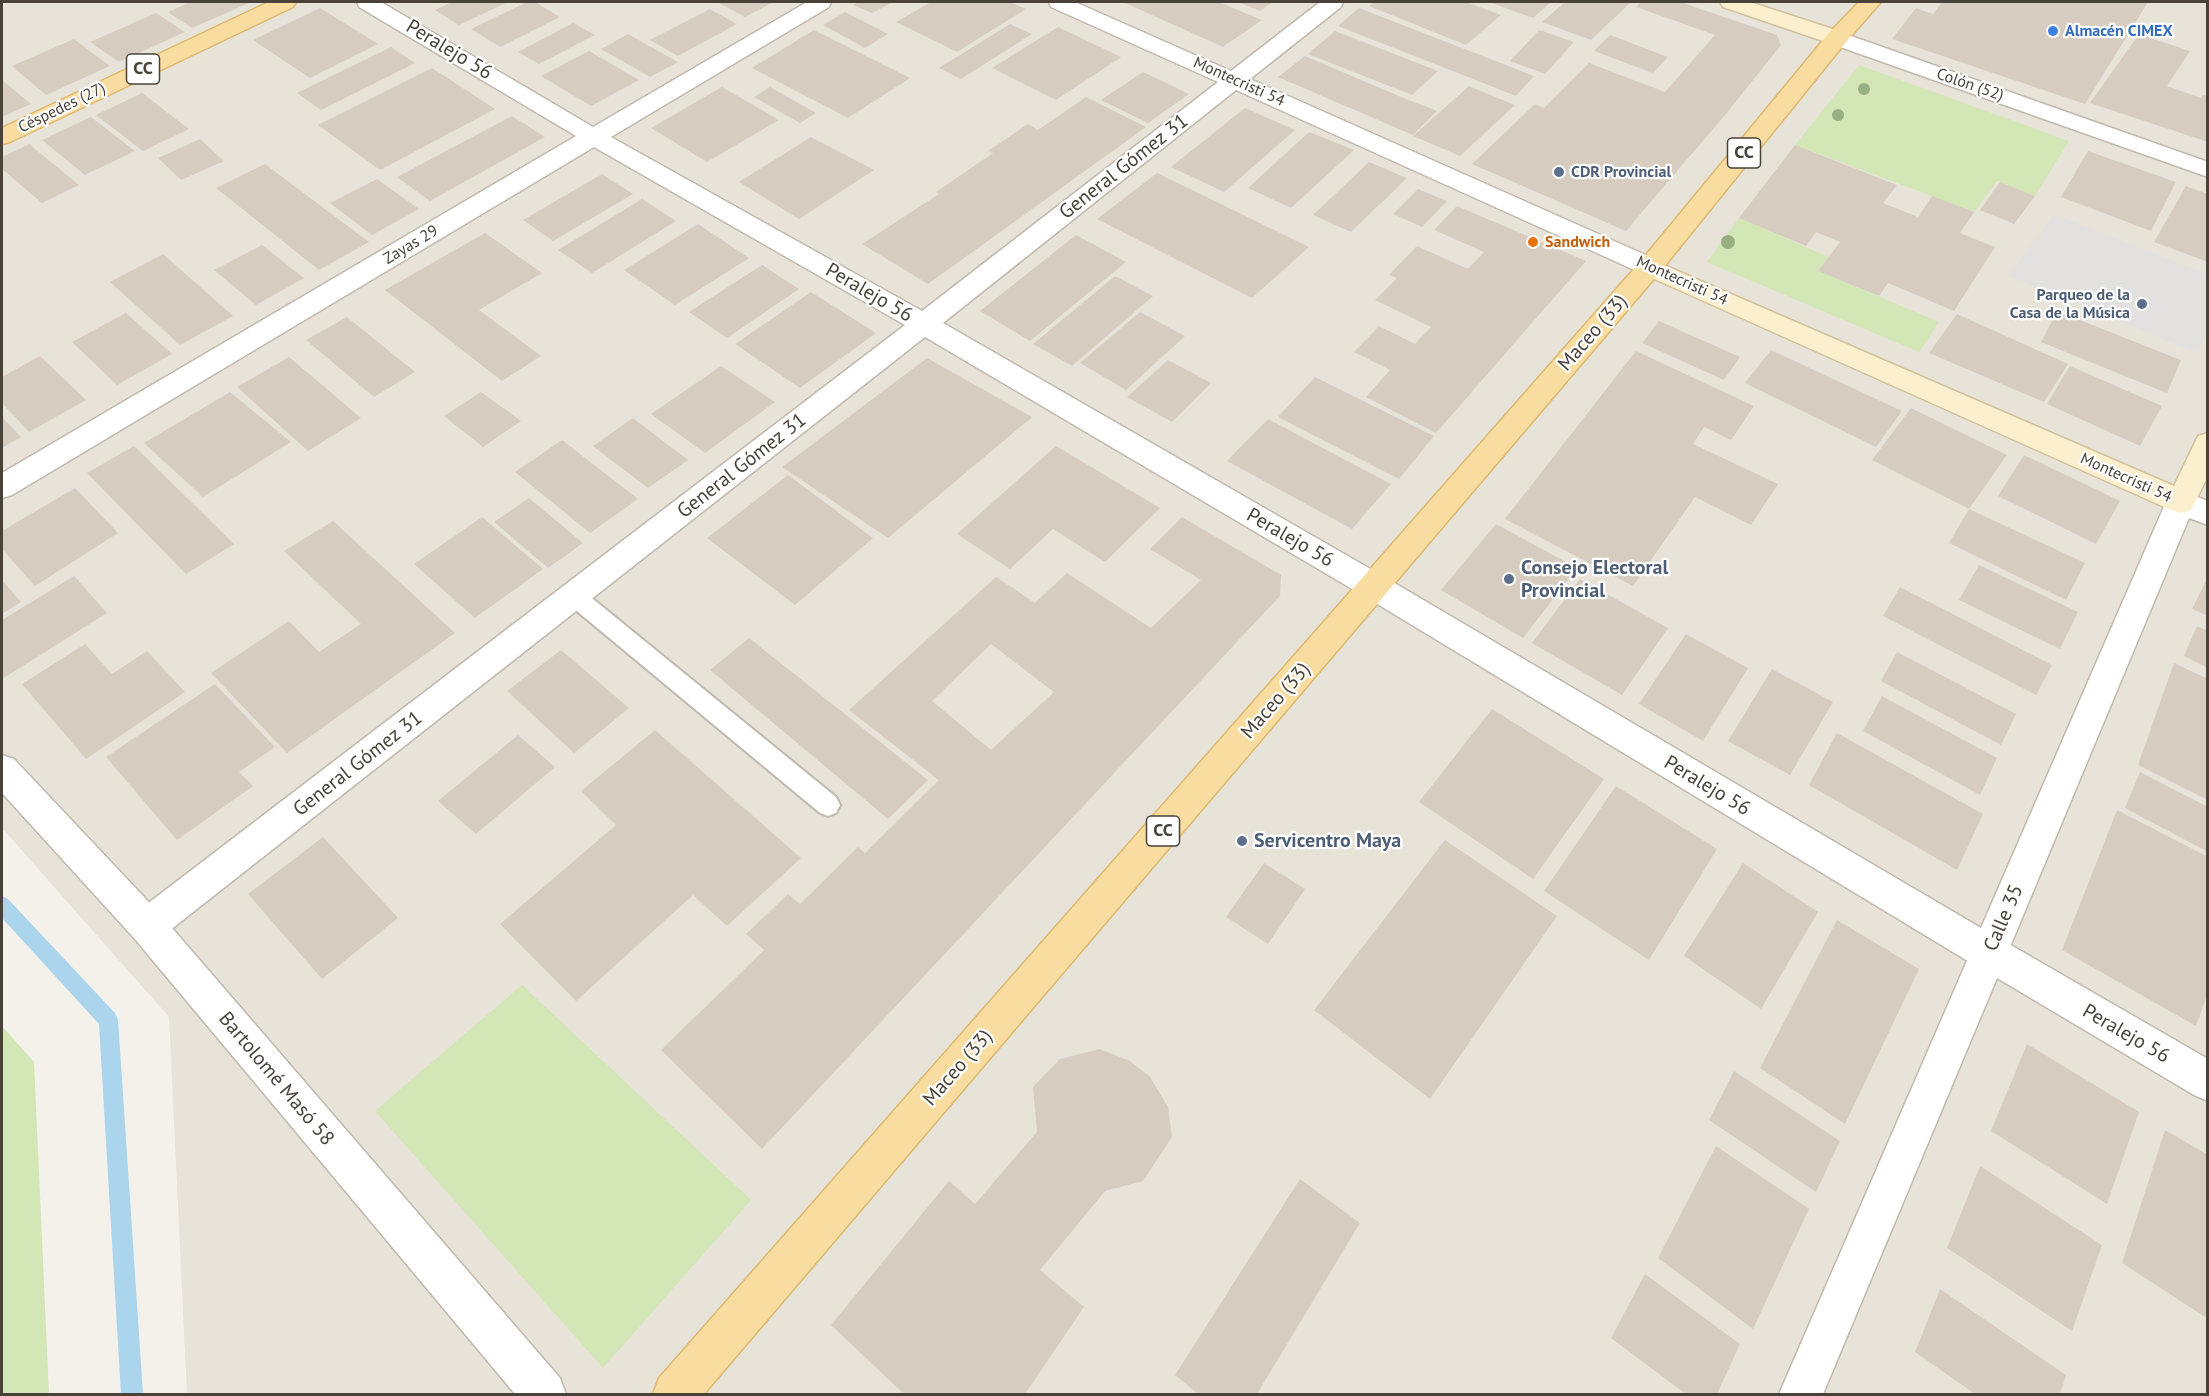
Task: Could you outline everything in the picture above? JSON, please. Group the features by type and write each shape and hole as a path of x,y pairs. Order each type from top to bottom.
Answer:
{"main road":[{"name":"Céspedes (27)","path":"2,137 285,2"},
{"name":"Colón (52)","path":"1731,2 1837,38"},
{"name":"Maceo (33)","path":"675,1395 1650,267 1837,38 1870,2"},
{"name":"Montecristi 54","path":"1650,267 2194,508"},
{"name":"Calle 35","path":"2194,508 2208,443"}],"street":[{"name":"Peralejo 56","path":"367,2 594,137 924,324 1375,587 2208,1082"},
{"name":"Zayas 29","path":"2,488 821,2"},
{"name":"Montecristi 54","path":"1059,2 1650,267"},
{"name":"General Gómez 31","path":"147,926 924,324 1333,2"},
{"name":"Colón (52)","path":"1837,38 2208,170"},
{"name":"Calle 35","path":"1802,1395 1989,953 2194,508"},
{"name":"Bartolomé Masó 58","path":"2,770 147,926 544,1395"}],"lane":[{"path":"574,596 828,805"}],"shaded area":[{"path":"2,2 2207,2 2207,1394 187,1394 169,1017 2,828"},
{"name":"Parqueo de la Casa de la Música","path":"2054,214 2207,274 2207,332 2197,353 2008,276"}],"green space":[{"path":"1859,65 2069,141 2035,196 1997,181 1974,212 1795,145"},
{"path":"1739,218 1829,257 1819,271 1939,322 1919,352 1707,262"},
{"path":"522,985 751,1200 603,1368 375,1111"},
{"path":"2,1026 34,1062 49,1394 2,1394"}],"building":[{"path":"191,2 251,2 192,28 168,12"},
{"path":"452,2 508,2 459,25 435,10"},
{"path":"527,2 535,2 560,17 500,47 471,29"},
{"path":"717,2 774,2 745,17"},
{"path":"858,2 893,2 872,13 853,5"},
{"path":"931,2 1010,2 1026,9 957,52 896,22"},
{"path":"1123,2 1219,2 1262,20 1223,47"},
{"path":"1238,2 1273,2 1260,11"},
{"path":"1375,2 1466,2 1501,15 1466,45 1369,6"},
{"path":"1489,2 1551,2 1533,18"},
{"path":"1565,2 1631,2 1591,40 1542,22"},
{"path":"1641,2 1680,2 1777,35 1781,45 1626,231 1472,164 1535,104 1544,108 1589,63 1665,92 1715,35 1636,7"},
{"name":"Almacén CIMEX","path":"1942,2 2148,2 2085,104 1892,39 1916,8 1933,14"},
{"path":"320,8 378,44 310,78 253,40"},
{"path":"1359,8 1534,76 1516,96 1338,26"},
{"path":"710,9 737,24 678,56 650,40"},
{"path":"845,12 888,34 865,48 823,25"},
{"path":"156,13 185,32 119,62 90,42"},
{"path":"573,23 595,35 539,64 518,52"},
{"path":"1010,24 1032,34 961,79 939,68"},
{"path":"1058,27 1121,57 1056,100 992,68"},
{"path":"814,30 910,78 848,118 752,68"},
{"path":"1539,30 1574,42 1545,74 1510,61"},
{"path":"1335,31 1438,71 1412,95 1308,54"},
{"path":"628,34 678,62 650,77 601,49"},
{"path":"2139,34 2190,51 2167,86 2201,98 2203,95 2208,96 2208,142 2090,103"},
{"path":"1610,35 1668,57 1653,73 1594,51"},
{"path":"74,39 110,66 46,95 12,66"},
{"path":"391,47 415,63 321,110 297,93"},
{"path":"589,51 639,80 591,106 541,76"},
{"path":"1305,56 1437,111 1413,135 1278,77"},
{"path":"432,68 495,109 380,170 318,125"},
{"path":"1143,72 1189,94 1148,123 1101,100"},
{"path":"2,80 31,104 2,117"},
{"path":"1469,86 1515,105 1460,156 1413,136"},
{"path":"722,87 779,120 707,162 651,128"},
{"path":"770,87 816,113 800,123 754,97"},
{"path":"142,93 189,129 143,151 96,115"},
{"path":"1086,97 1146,127 928,284 862,244 939,194 936,192 993,153 988,151 1028,124 1038,130"},
{"path":"1245,108 1295,130 1224,192 1171,167"},
{"path":"512,116 545,137 430,201 397,177"},
{"path":"91,117 135,151 85,175 42,140"},
{"path":"1309,132 1354,150 1291,208 1248,188"},
{"path":"811,137 874,170 799,219 739,182"},
{"path":"200,139 224,161 181,180 158,158"},
{"path":"29,144 79,185 42,203 2,169 2,157"},
{"path":"1795,145 1897,185 1883,203 1918,217 1932,196 1974,212 1960,233 1995,247 1954,311 1888,283 1879,296 1818,271 1840,242 1816,232 1806,246 1739,218"},
{"path":"2088,151 2176,182 2151,231 2061,197"},
{"path":"1369,162 1407,178 1351,232 1313,215"},
{"path":"265,164 369,242 319,270 216,188"},
{"path":"1157,173 1309,247 1252,298 1097,219"},
{"path":"602,174 633,194 553,241 523,220"},
{"path":"377,179 419,209 372,235 330,203"},
{"path":"2000,182 2035,196 2014,224 1980,210"},
{"path":"2186,186 2208,194 2208,262 2154,242"},
{"path":"1418,189 1447,201 1422,227 1393,214"},
{"path":"642,199 676,221 592,273 558,250"},
{"path":"1457,206 1586,261 1436,433 1366,397 1390,370 1354,352 1379,326 1415,344 1431,327 1375,300 1397,278 1389,275 1417,246 1468,269 1484,252 1434,230"},
{"path":"698,224 749,258 675,305 624,270"},
{"path":"485,233 542,273 479,310 541,356 502,381 385,290"},
{"path":"1076,235 1126,262 1030,341 980,311"},
{"path":"262,245 304,278 256,305 214,270"},
{"path":"163,254 233,316 180,345 110,282"},
{"path":"762,265 799,289 727,338 689,312"},
{"path":"1115,276 1153,296 1072,366 1033,344"},
{"path":"811,292 876,333 800,388 735,344"},
{"path":"2057,311 2181,360 2167,393 2041,342"},
{"path":"1140,312 1185,336 1126,390 1080,363"},
{"path":"126,313 172,354 117,385 72,342"},
{"path":"1957,314 2068,364 2044,402 1929,353"},
{"path":"347,317 415,372 374,397 306,340"},
{"path":"1659,321 1740,357 1724,380 1642,343"},
{"path":"1771,350 1902,411 1876,447 1745,383"},
{"path":"1636,351 1754,406 1731,440 1704,427 1693,444 1778,484 1751,525 1695,497 1633,586 1505,519"},
{"path":"40,356 86,400 29,432 2,403 2,377"},
{"path":"289,357 361,418 308,451 237,387"},
{"path":"927,358 1032,417 888,538 782,467"},
{"path":"1168,360 1211,383 1172,422 1127,397"},
{"path":"721,366 775,402 705,453 651,414"},
{"path":"2070,366 2162,406 2140,446 2047,404"},
{"path":"1315,377 1434,436 1399,479 1278,417"},
{"path":"230,392 291,442 203,497 144,443"},
{"path":"481,392 521,421 483,447 444,416"},
{"path":"1911,408 2007,455 1969,509 1872,460"},
{"path":"2,417 21,437 2,448"},
{"path":"633,418 688,460 648,488 593,446"},
{"path":"1268,419 1391,484 1352,529 1227,461"},
{"path":"562,440 638,499 590,533 515,472"},
{"path":"134,446 234,544 186,574 87,473"},
{"path":"1056,446 1160,508 1105,562 1053,529 1010,569 957,534"},
{"path":"2024,455 2120,501 2096,544 1998,496"},
{"path":"788,475 873,538 795,605 707,538"},
{"path":"75,488 118,533 35,586 2,549 2,531"},
{"path":"529,498 583,543 548,568 494,522"},
{"path":"1969,509 2085,563 2066,600 1949,543"},
{"path":"482,517 543,569 475,618 414,564"},
{"path":"1182,517 1281,575 1280,596 762,1149 661,1050 764,950 746,934 788,894 800,904 858,847 865,853 939,780 849,710 996,577 1035,603 1067,573 1151,628 1201,580 1150,549","holes":["991,644 1054,692 991,750 932,701"]},
{"path":"333,521 455,633 287,753 211,673 289,621 319,652 361,624 284,551"},
{"name":"Consejo Electoral Provincial","path":"1496,524 1577,568 1523,638 1441,590"},
{"path":"1979,565 2078,612 2060,649 1959,600"},
{"path":"74,576 107,613 2,679 2,620"},
{"path":"2208,577 2208,616 2192,609"},
{"path":"1580,579 1668,628 1622,695 1532,643"},
{"path":"2,580 21,602 2,614"},
{"path":"1900,587 2052,665 2036,695 1883,616"},
{"path":"2197,626 2208,631 2208,668 2184,656"},
{"path":"1686,634 1748,668 1703,741 1639,704"},
{"path":"749,638 928,780 888,819 710,670"},
{"path":"85,644 112,674 147,651 185,692 86,759 22,684"},
{"path":"561,650 629,708 574,753 507,691"},
{"path":"1897,652 2016,714 2001,745 1881,681"},
{"path":"2174,663 2208,679 2208,800 2138,765"},
{"path":"1772,669 1833,702 1790,775 1728,741"},
{"path":"215,684 275,747 239,772 253,786 177,840 106,757"},
{"path":"1882,696 1997,758 1980,795 1863,731"},
{"path":"1492,709 1604,779 1533,879 1419,802"},
{"path":"655,730 801,858 727,926 693,895 576,1001 500,924 616,825 581,791"},
{"path":"1837,733 1983,814 1957,870 1809,785"},
{"path":"518,735 555,767 476,834 438,801"},
{"path":"2140,772 2208,807 2208,852 2125,808"},
{"path":"1616,786 1717,849 1649,960 1544,891"},
{"path":"2117,810 2208,857 2208,992 2196,1026 2062,950"},
{"path":"323,837 398,918 322,979 248,894"},
{"path":"1445,840 1557,916 1430,1099 1314,1010"},
{"path":"1264,863 1305,889 1268,944 1226,917"},
{"path":"1743,863 1818,912 1761,1009 1684,956"},
{"path":"1837,920 1919,969 1845,1124 1760,1068"},
{"path":"2027,1044 2139,1112 2107,1204 1991,1131"},
{"path":"1100,1049 1130,1061 1150,1077 1168,1107 1172,1137 1143,1181 1105,1191 1040,1270 1084,1307 1025,1394 904,1394 831,1325 949,1181 975,1204 1037,1132 1033,1087 1060,1059"},
{"path":"1734,1071 1840,1141 1816,1192 1709,1120"},
{"path":"2165,1130 2208,1155 2208,1307 2205,1317 2122,1263"},
{"path":"1716,1146 1809,1209 1753,1329 1658,1258"},
{"path":"1980,1166 2102,1245 2072,1331 1947,1248"},
{"path":"1300,1179 1360,1223 1257,1394 1198,1394 1175,1375"},
{"path":"1645,1274 1740,1344 1717,1394 1686,1394 1611,1338"},
{"path":"1940,1289 2066,1375 2060,1394 1975,1394 1915,1352"}],"waterway":[{"path":"2,905 108,1020 132,1394"}],"place":[{"name":"Almacén CIMEX","path":"2053,31"},
{"name":"CDR Provincial","path":"1559,172"},
{"name":"Sandwich","path":"1533,242"},
{"name":"Parqueo de la Casa de la Música","path":"2142,304"},
{"name":"Consejo Electoral Provincial","path":"1509,579"},
{"name":"Servicentro Maya","path":"1242,841"}]}
